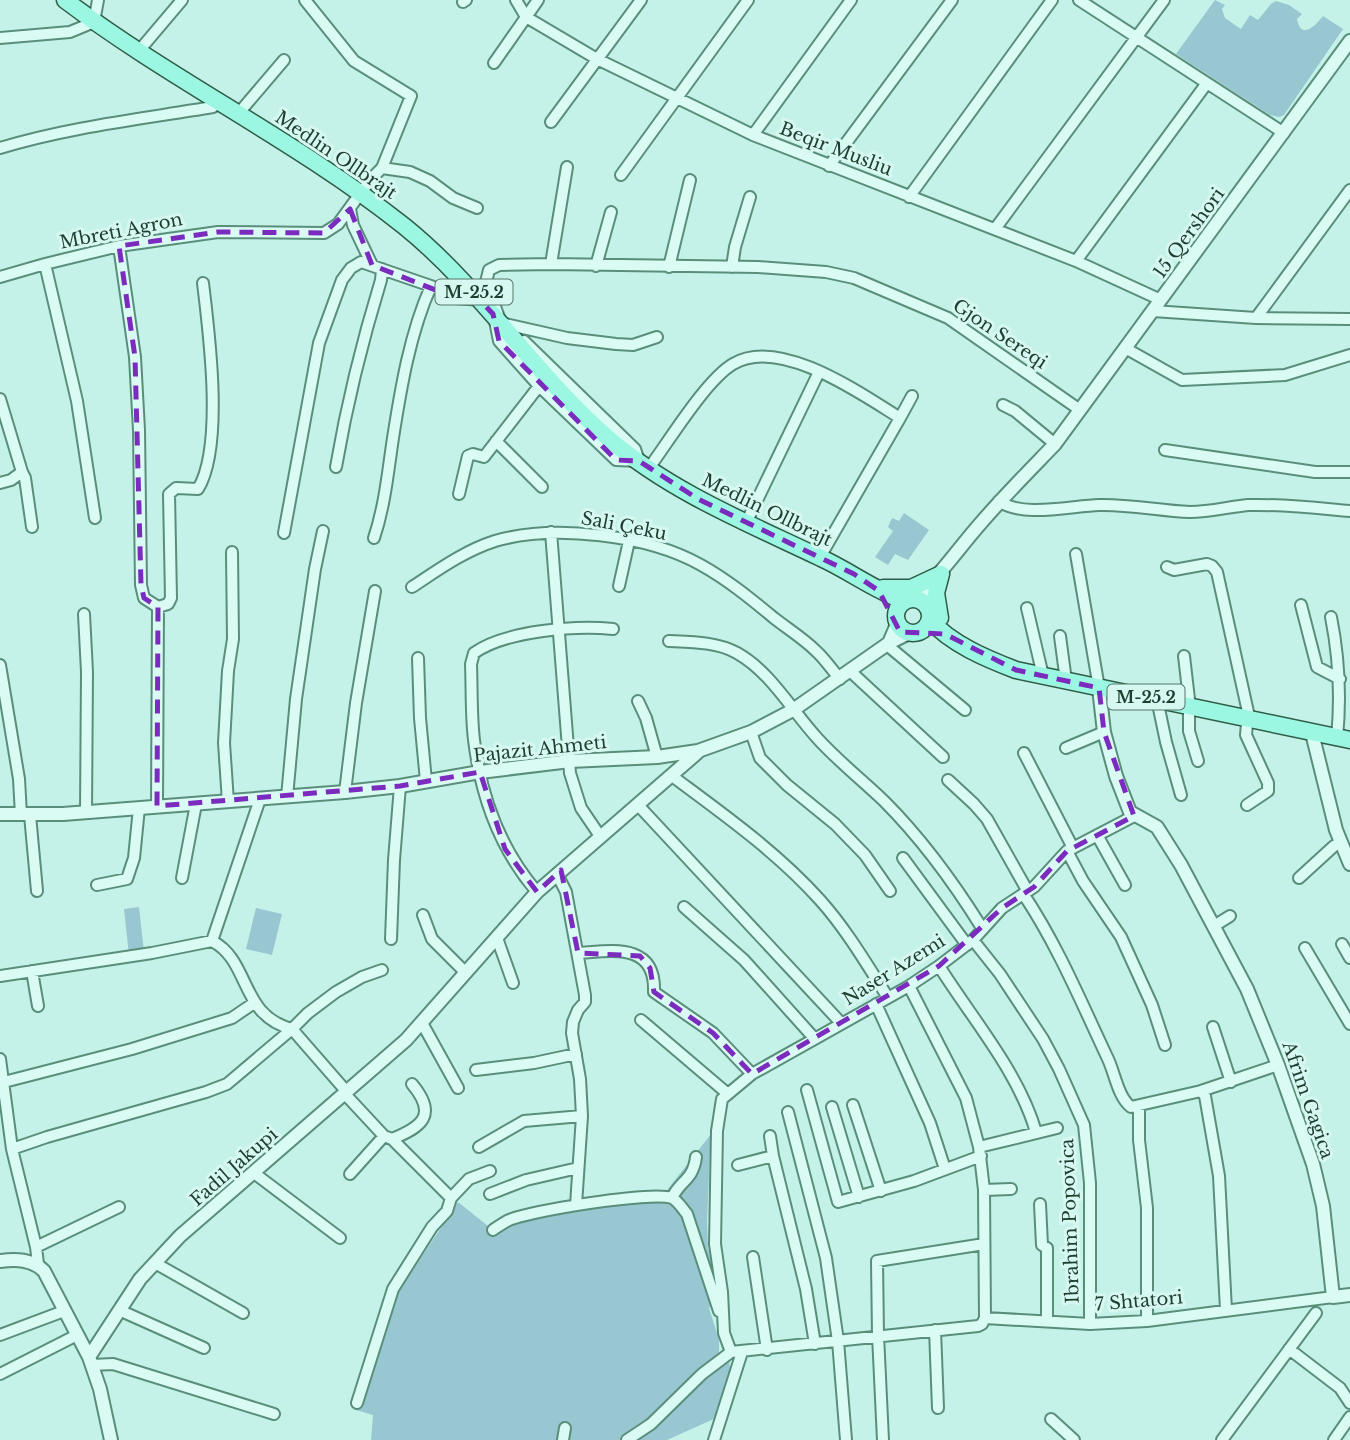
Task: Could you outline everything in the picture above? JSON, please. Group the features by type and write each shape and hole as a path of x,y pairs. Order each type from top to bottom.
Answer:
{"main road":[{"name":"Medlin Ollbrajt","path":"65,0 138,52 305,155 361,193 430,248 500,321 558,388 609,439 644,465 698,499 820,557 876,589 913,616"},
{"path":"876,589 911,588 939,576"},
{"path":"939,576 937,608 947,635"},
{"name":"M-25.2","path":"913,616 993,662 1043,676 1344,739"}],"street":[{"path":"0,38 70,32 94,22 98,0"},
{"path":"138,52 182,0"},
{"name":"Mbreti Agron","path":"95,518 77,401 45,264 119,246 218,232 324,233 338,224 382,168 411,96 354,61 305,0"},
{"name":"Beqir Musliu","path":"516,0 526,17 597,59 674,99 752,135 1076,261 1161,300"},
{"path":"494,62 538,0"},
{"path":"551,122 641,0"},
{"path":"621,175 748,0"},
{"path":"752,135 851,0"},
{"path":"829,166 952,0"},
{"path":"909,197 1052,0"},
{"path":"1079,0 1284,133"},
{"path":"995,229 1164,0"},
{"name":"15 Qershori","path":"913,616 939,576 999,501 1055,444 1350,41"},
{"path":"238,114 284,60"},
{"path":"1076,261 1207,83"},
{"path":"0,148 36,137 213,107 216,101"},
{"path":"551,264 567,167"},
{"path":"382,168 410,172 430,181 453,198 477,208"},
{"path":"668,267 690,180"},
{"path":"1256,318 1350,190"},
{"path":"732,267 736,241 750,197"},
{"path":"336,467 346,405 381,280 377,267 353,225 350,208"},
{"path":"596,266 611,212"},
{"path":"119,246 135,357 141,585 144,598 158,607 168,604 171,598 169,494 176,488 198,489 205,477 213,424 209,335 203,283"},
{"path":"284,533 319,343 342,280 351,268 361,262 431,286 456,298 480,300"},
{"path":"0,277 45,264"},
{"name":"Gjon Sereqi","path":"500,321 486,282 489,270 499,265 732,267 826,272 853,278 948,318 1080,410"},
{"path":"374,538 384,499 415,330 431,286"},
{"path":"1153,311 1256,318 1350,319"},
{"path":"500,321 567,338 616,344 634,345 657,337"},
{"name":"Medlin Ollbrajt","path":"500,321 499,341 539,386 616,460 644,465"},
{"path":"1125,348 1182,380 1285,375 1350,355"},
{"path":"644,465 713,380 732,364 749,356 769,356 819,372 900,418"},
{"path":"746,523 819,372"},
{"path":"459,494 468,456 472,454 484,457 539,386"},
{"path":"820,557 912,396"},
{"path":"0,399 25,478 32,527"},
{"path":"1003,405 1015,411 1055,444"},
{"path":"496,441 542,487"},
{"path":"1165,450 1315,472 1350,472"},
{"path":"0,484 22,472"},
{"path":"999,501 1009,508 1061,509 1100,505 1203,512 1245,506 1287,505 1350,511"},
{"path":"287,797 296,699 323,531"},
{"path":"551,532 557,631 573,786 581,808 600,836"},
{"name":"Sali Çeku","path":"412,587 455,559 492,542 522,535 551,532 606,537 660,548 700,564 748,596 943,757"},
{"path":"619,586 629,541"},
{"path":"228,802 224,743 228,671 233,639 232,552"},
{"path":"1076,554 1104,732 1116,776 1134,816"},
{"path":"1167,567 1174,570 1207,565 1217,572 1235,646 1247,719 1246,735 1268,783 1268,792 1247,805"},
{"path":"345,792 354,715 375,591"},
{"path":"1301,605 1317,667 1340,679"},
{"path":"157,806 158,607"},
{"path":"1027,608 1043,676"},
{"path":"84,614 87,672 86,812"},
{"path":"913,616 888,644 965,710"},
{"path":"1331,617 1338,650 1344,739"},
{"path":"537,892 505,849 485,795 474,738 471,664 474,653 504,640 557,631 612,629"},
{"path":"1060,636 1066,681"},
{"path":"670,641 713,645 736,652 753,664 818,739 884,801 916,837 949,878 982,928"},
{"name":"Pajazit Ahmeti","path":"0,814 86,812 345,792 570,761 657,757 698,751 751,732 793,710 888,644"},
{"path":"1184,656 1189,731 1198,761"},
{"path":"418,658 426,781"},
{"path":"0,665 37,891"},
{"path":"1157,699 1181,795"},
{"path":"638,701 652,734 657,757"},
{"path":"751,732 760,758 787,785 835,824 865,855 890,891"},
{"path":"1066,748 1104,732"},
{"path":"1312,733 1340,843 1350,864"},
{"name":"Fadil Jakupi","path":"91,1361 119,1310 155,1263 180,1236 406,1040 537,892 698,751"},
{"path":"1024,753 1083,881 1121,937 1152,1005 1165,1045"},
{"path":"672,776 759,842 819,899 855,946 887,996"},
{"path":"948,780 974,803 987,819 1057,953 1114,1071 1124,1102 1131,1107 1139,1107 1202,1091 1278,1065"},
{"path":"391,939 400,786"},
{"path":"212,941 260,799"},
{"path":"182,878 196,804"},
{"path":"638,806 842,1023"},
{"path":"97,885 127,879 134,858 139,808"},
{"name":"Naser Azemi","path":"728,1094 752,1074 909,986 939,966 970,943 1002,908 1034,887 1070,849 1134,816"},
{"name":"Afrim Gagica","path":"1134,816 1157,827 1181,865 1247,989 1278,1065 1313,1164 1323,1206 1334,1297"},
{"path":"1097,835 1125,885"},
{"path":"1299,878 1340,843"},
{"name":"Ibrahim Popovica","path":"903,858 970,943 1000,974 1043,1039 1084,1125 1090,1183 1090,1324"},
{"path":"557,874 566,892 585,995 573,1022 572,1033 582,1116 576,1205"},
{"path":"684,907 744,960 814,1038"},
{"path":"423,915 432,939 466,973"},
{"path":"1214,926 1230,916"},
{"path":"497,938 513,983"},
{"path":"0,976 212,941 228,951 254,1003 280,1026 292,1030 388,1138 451,1198"},
{"path":"1342,944 1350,958"},
{"path":"1305,948 1350,1024"},
{"path":"578,953 615,951 640,956 650,968 657,996 713,1033 752,1074"},
{"path":"939,966 1023,1095 1036,1132"},
{"path":"12,1149 227,1084 336,992 362,977 382,970"},
{"path":"32,971 38,1006"},
{"path":"909,986 966,1098 980,1151 984,1190 985,1318"},
{"path":"4,1082 132,1049 232,1018 254,1003"},
{"path":"876,1004 930,1123 945,1169"},
{"path":"641,1020 728,1094 722,1099 717,1131 714,1214 724,1333 736,1352 714,1440"},
{"path":"422,1023 457,1088"},
{"path":"1213,1027 1231,1082"},
{"path":"476,1070 534,1063 576,1054"},
{"path":"0,1059 6,1119 38,1264 49,1279 91,1361 111,1440"},
{"path":"350,1174 388,1138 412,1131 425,1116 426,1108 421,1095 412,1084"},
{"path":"807,1090 838,1202 881,1191 945,1169 980,1151 1036,1132 1057,1128"},
{"path":"1202,1091 1219,1176 1226,1310"},
{"path":"853,1105 881,1191"},
{"path":"832,1107 859,1196"},
{"path":"1139,1107 1139,1140 1147,1208 1147,1321"},
{"path":"788,1112 826,1258 838,1341 846,1440"},
{"path":"479,1147 524,1121 582,1116"},
{"path":"770,1136 806,1289 815,1344"},
{"path":"738,1165 773,1156"},
{"path":"672,1198 695,1170 696,1157"},
{"path":"490,1194 526,1180 578,1168"},
{"path":"357,1403 375,1339 393,1289 432,1227 447,1211 451,1198 469,1180 490,1171"},
{"path":"254,1173 340,1238"},
{"path":"984,1190 1011,1189"},
{"path":"493,1230 507,1221 576,1205 652,1196 672,1198 687,1213 722,1315"},
{"path":"1040,1204 1042,1245 1047,1248 1046,1320"},
{"path":"36,1247 119,1207"},
{"path":"883,1440 877,1261 984,1244"},
{"path":"753,1257 767,1349"},
{"path":"0,1261 16,1259 38,1264"},
{"path":"155,1263 243,1313"},
{"name":"7 Shtatori","path":"736,1352 978,1326 985,1318 1090,1324 1147,1321 1350,1295"},
{"path":"119,1310 204,1348"},
{"path":"0,1335 64,1311"},
{"path":"1222,1440 1316,1313"},
{"path":"935,1330 938,1408"},
{"path":"0,1374 77,1335"},
{"path":"1289,1349 1340,1388 1350,1402"},
{"path":"627,1440 651,1424 702,1374 736,1352"},
{"path":"91,1361 113,1364 274,1414"},
{"path":"1334,1440 1350,1417"},
{"path":"1051,1419 1074,1440"}],"highlighted area":[{"path":"350,209 372,265 456,298 480,300 493,314 499,341 616,460 639,461 698,499 854,574 879,591 900,632 945,634 1016,670 1099,688 1104,732 1134,816 1067,851 1034,887 1002,908 939,966 752,1074 713,1033 654,992 650,968 640,956 578,953 561,870 537,892 505,849 480,772 400,786 157,806 158,607 144,598 141,585 135,357 119,246 218,232 324,233"}],"shaded area":[{"path":"1215,0 1225,5 1222,9 1225,18 1241,29 1250,15 1258,20 1276,1 1289,5 1302,14 1297,19 1302,29 1309,29 1323,16 1343,29 1284,115 1270,115 1176,54"},
{"path":"904,513 929,530 908,560 895,554 888,565 875,557 893,531 888,527 892,518 899,521"},
{"path":"139,907 144,952 129,955 124,909"},
{"path":"256,908 282,914 272,955 246,949"},
{"path":"715,1129 710,1152 707,1222 708,1249 715,1264 719,1296 709,1308 719,1340 719,1356 729,1359 730,1368 716,1418 667,1440 371,1440 373,1415 356,1410 389,1306 458,1202 493,1230 525,1217 660,1199"}]}
